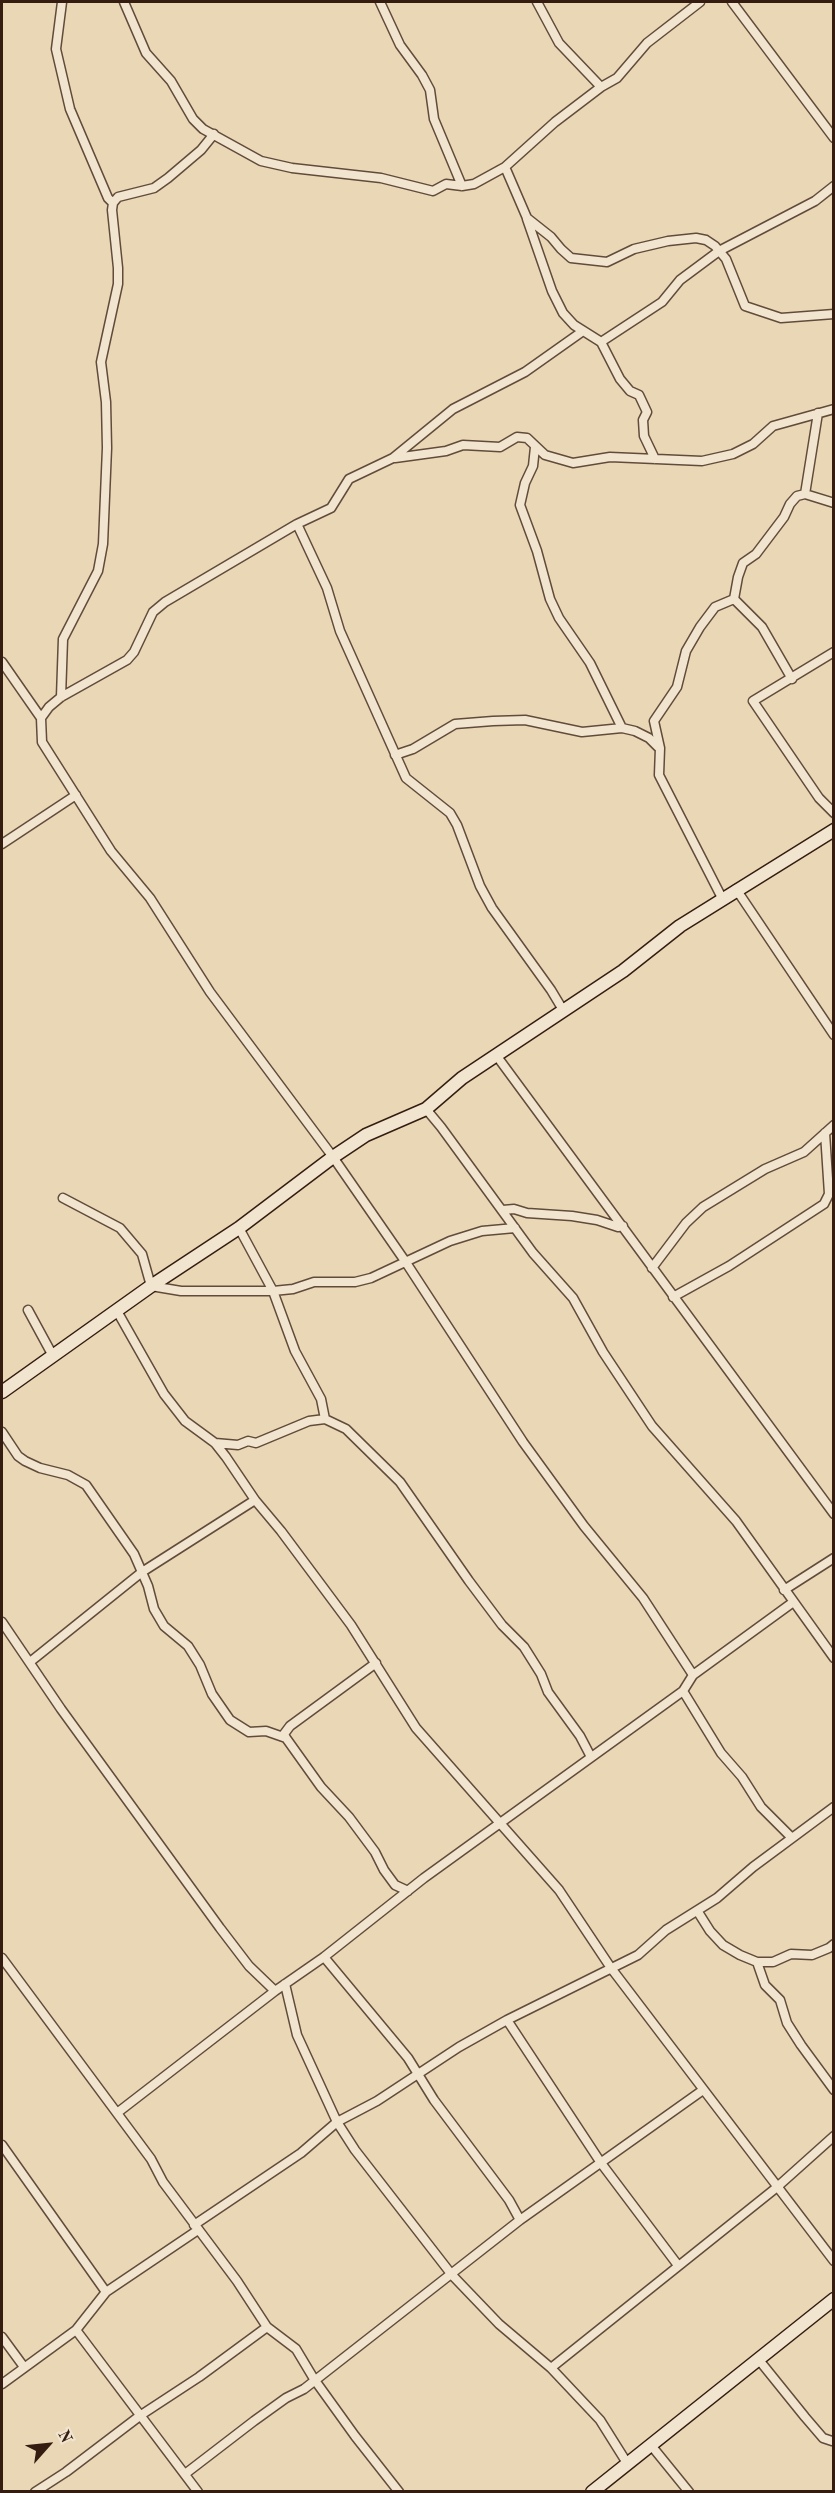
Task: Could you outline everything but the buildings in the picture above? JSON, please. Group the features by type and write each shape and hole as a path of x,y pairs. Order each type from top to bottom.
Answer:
{"street":[{"path":"62,2 56,49 70,109 108,198 113,203"},
{"path":"124,2 146,53 171,81 193,119 203,129 261,161 292,168 381,178 433,191 446,184 462,186 474,184 505,167 555,122 601,87 617,78 647,43 700,2"},
{"path":"380,2 400,45 430,90 434,119 462,186"},
{"path":"537,2 559,43 601,87"},
{"path":"732,2 834,138"},
{"path":"62,697 63,639 98,571 103,544 107,448 106,402 101,362 118,284 111,210 118,197 154,188 201,150 214,134"},
{"path":"505,167 527,218 562,313 583,331 601,342 620,379 630,391 639,395 647,412 643,420 644,436 655,459"},
{"path":"601,342 662,302 680,280 719,251 815,201 834,186"},
{"path":"527,218 572,258 584,261 607,262 634,249 682,238 706,240 719,251 731,269 746,306 781,318 834,314"},
{"path":"41,718 49,707 62,697 127,660 134,652 153,612 165,602 297,524 331,508 349,479 393,458 453,409 525,372 583,331"},
{"path":"393,458 446,451 463,445 501,447 517,437 527,438 545,455 573,463 610,457 688,462 733,454 753,444 773,426 834,408"},
{"path":"805,494 818,413"},
{"path":"535,447 533,466 525,483 520,505 537,551 550,599 559,618 590,663 622,728"},
{"path":"734,599 743,563 756,554 797,496 805,494 834,503"},
{"path":"297,524 327,588 340,631 383,722 406,778 450,813 457,825 480,886 492,908 563,1010"},
{"path":"734,599 762,627 792,679"},
{"path":"722,898 659,775 660,748 654,721 677,687 686,651 715,607 734,599"},
{"path":"834,652 753,701 819,798 834,813"},
{"path":"2,662 41,718 42,742 111,851 150,898 210,992 333,1157 405,1261 523,1442 584,1526 643,1598 693,1675"},
{"path":"395,755 413,749 455,724 525,720 582,732 622,728 649,738 660,748"},
{"path":"2,844 76,795"},
{"path":"2,1392 151,1286 239,1228 333,1157 366,1135 426,1109 462,1078 623,971 680,926 834,830"},
{"path":"736,889 834,1035"},
{"path":"496,1055 834,1514"},
{"path":"426,1109 503,1210 532,1253 573,1298 603,1352 652,1426 736,1521 792,1603 834,1658"},
{"path":"652,1268 686,1223 703,1207 765,1169 804,1152 834,1125"},
{"path":"673,1297 729,1266 824,1204 829,1194 825,1133"},
{"path":"63,1198 120,1228 142,1254 151,1286"},
{"path":"503,1210 514,1209 527,1213 572,1216 597,1220 618,1227 623,1226"},
{"path":"239,1228 273,1291 295,1351 321,1399 325,1419"},
{"path":"151,1286 181,1292 273,1291 314,1282 363,1280 450,1240 482,1231 515,1228"},
{"path":"28,1310 53,1356"},
{"path":"117,1311 164,1394 185,1421 214,1443 255,1500 281,1531 351,1624 416,1728 559,1890 610,1968 834,2261"},
{"path":"214,1443 238,1445 248,1442 256,1443 309,1421 325,1419 346,1429 400,1482 502,1625 524,1647 541,1674 548,1692 591,1757"},
{"path":"2,1432 18,1456 25,1461 40,1468 68,1475 86,1485 134,1554 154,1609 164,1626 188,1646 200,1665 212,1694 230,1720 249,1732 266,1731 286,1738"},
{"path":"30,1662 142,1572 255,1500"},
{"path":"784,1590 834,1558"},
{"path":"117,2113 408,1891 683,1691 693,1675 792,1603"},
{"path":"2,1622 61,1709 220,1928 249,1966 275,1991"},
{"path":"376,1664 290,1726 284,1734 321,1787 349,1817 375,1852 395,1885 408,1891"},
{"path":"683,1691 721,1754 742,1777 761,1807 792,1838"},
{"path":"2,2384 76,2330 106,2292 301,2153 337,2122 377,2101 459,2047 507,2019 638,1955 666,1930 698,1912 833,1808"},
{"path":"698,1912 710,1931 723,1945 757,1962 773,1962 791,1954 812,1955 834,1944"},
{"path":"324,1957 408,2058 478,2162 509,2200 520,2220"},
{"path":"3,1962 151,2159 163,2182 237,2281 267,2326 296,2349 314,2379 355,2436 399,2492"},
{"path":"757,1962 765,1985 780,2000 788,2023 801,2045 834,2090"},
{"path":"285,1984 297,2035 337,2122 355,2150 452,2275 499,2324 550,2368 600,2420 627,2463"},
{"path":"507,2019 602,2163 677,2264"},
{"path":"185,2474 286,2398 304,2389 520,2220 703,2090"},
{"path":"550,2368 677,2264 776,2188 834,2136"},
{"path":"2,2145 106,2292"},
{"path":"592,2492 834,2299"},
{"path":"35,2492 66,2472 141,2415 199,2377 267,2326"},
{"path":"76,2330 198,2492"},
{"path":"2,2337 24,2367"},
{"path":"759,2360 805,2417 824,2438 832,2441"},
{"path":"650,2444 689,2492"}]}
